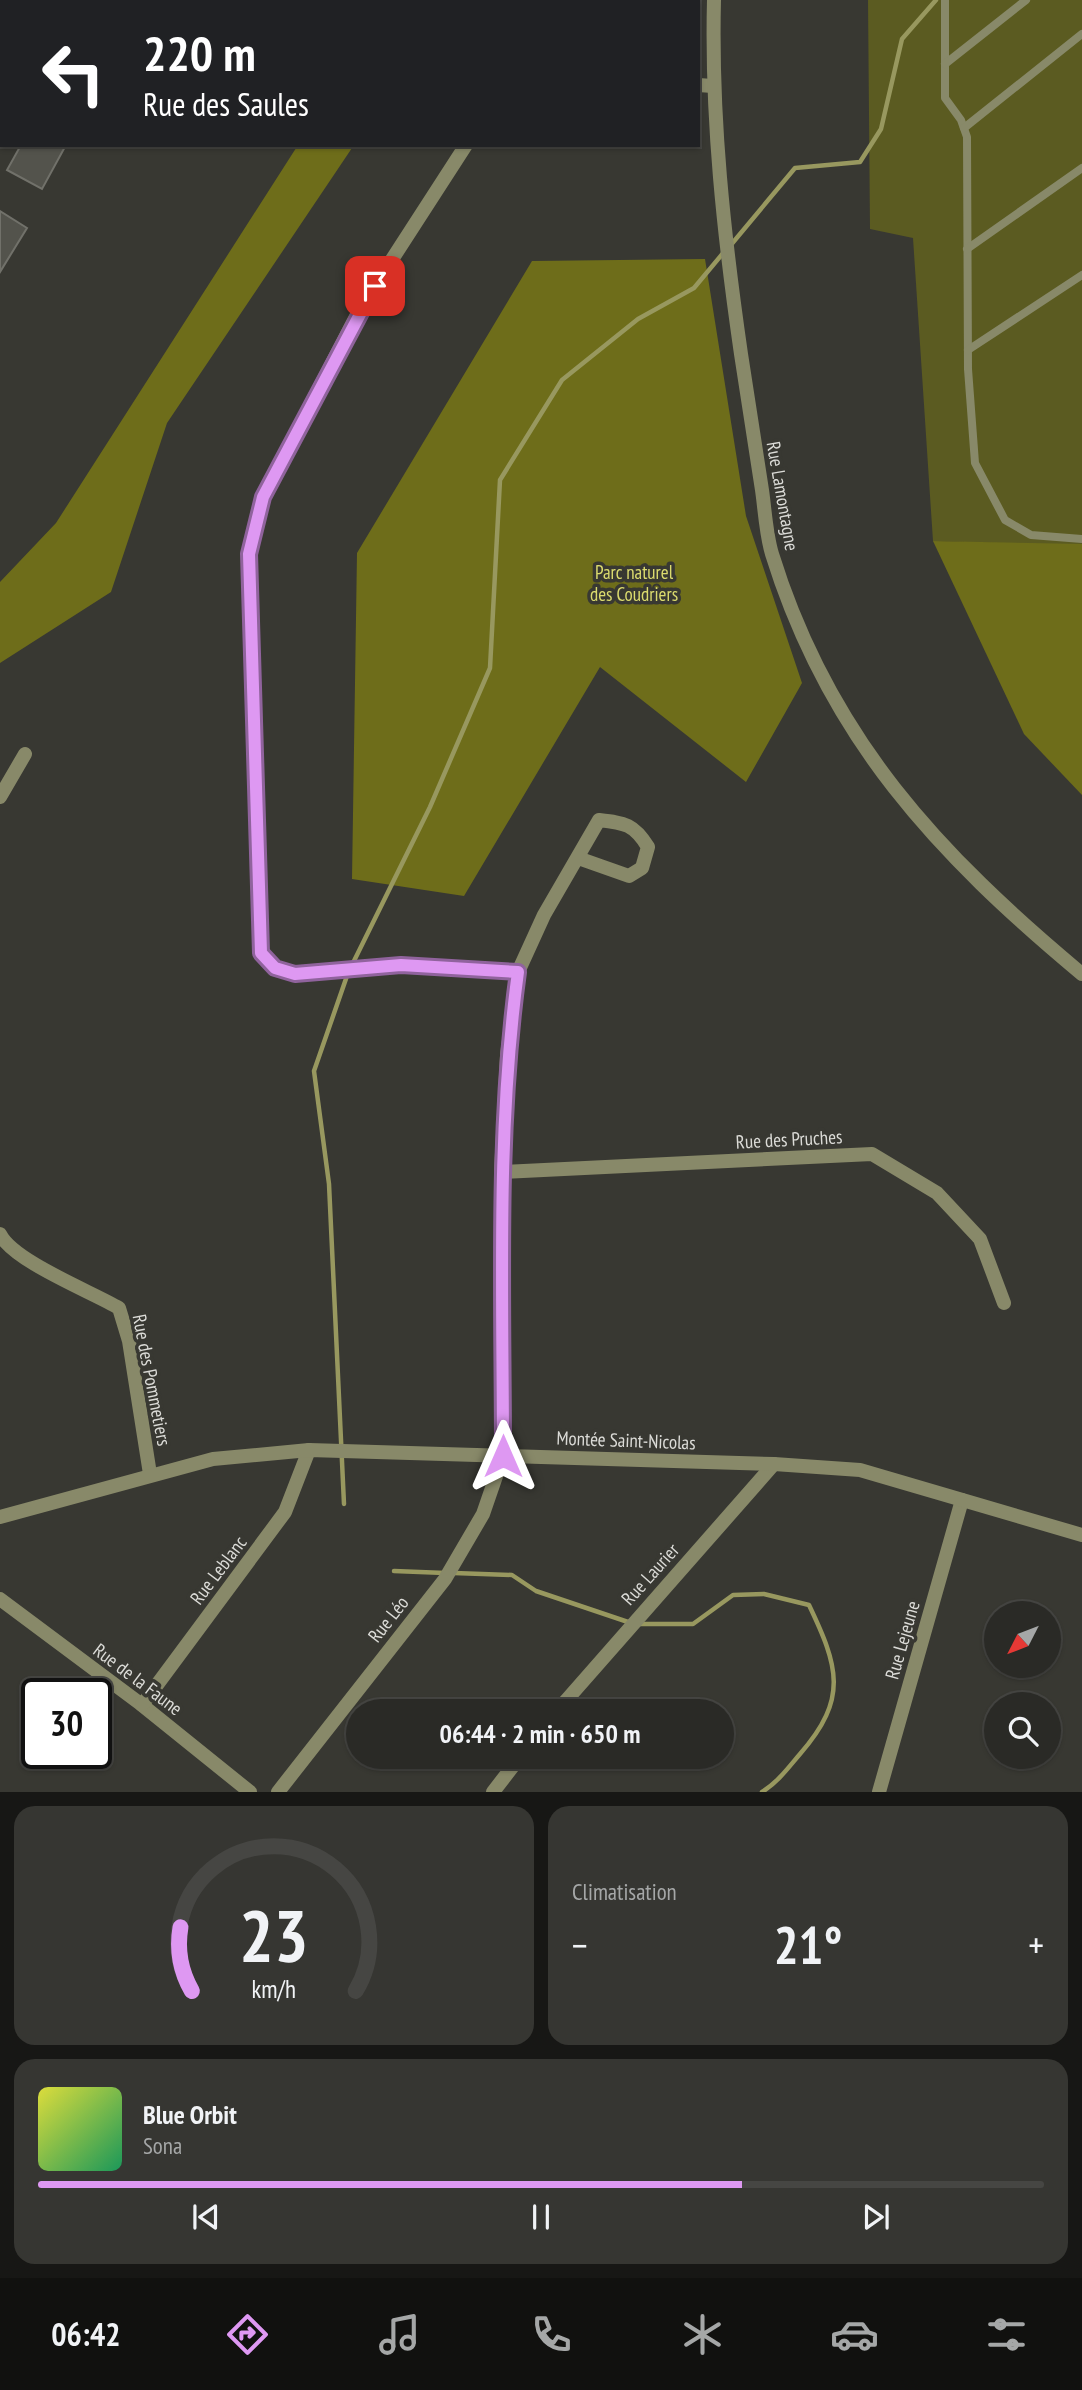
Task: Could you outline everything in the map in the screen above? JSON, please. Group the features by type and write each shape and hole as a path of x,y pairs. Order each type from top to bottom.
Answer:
{"street":[{"name":"Rue Lamontagne","path":"715,0 706,85 724,240 771,552 806,647 853,735 916,817 1009,913 1082,974"},
{"path":"465,147 360,309 263,497 249,554 261,953 275,968 295,974 401,965 518,972"},
{"path":"0,796 25,754"},
{"name":"Rue Léo","path":"278,1791 445,1579 483,1514 503,1456 502,1172 507,1055 518,972 544,915 599,820 638,830 648,847 642,867 629,876 578,858"},
{"name":"Rue des Pruches","path":"502,1172 872,1154 937,1193 980,1239 1004,1303"},
{"name":"Rue des Pommetiers","path":"0,1234 43,1270 87,1289 119,1308 129,1342 150,1474"},
{"name":"Montée Saint-Nicolas","path":"0,1517 213,1459 309,1450 774,1464 860,1470 1082,1535"},
{"name":"Rue Leblanc","path":"142,1705 285,1512 309,1450"},
{"name":"Rue Laurier","path":"567,1699 774,1464"},
{"name":"Rue Lejeune","path":"879,1791 962,1500"},
{"name":"Rue de la Faune","path":"0,1599 142,1705 250,1791"},
{"path":"493,1791 510,1769"}],"lane":[{"path":"945,0 945,98 967,137 968,349 975,463 1005,520 1031,535 1082,539"},
{"path":"945,64 1026,0"},
{"path":"964,128 1082,34"},
{"path":"967,249 1082,168"},
{"path":"968,349 1082,275"}],"shaded area":[{"path":"868,0 1082,0 1082,546 933,541 913,238 870,229"}],"green space":[{"path":"297,147 353,147 167,423 111,592 0,663 0,582 56,523"},
{"name":"Parc naturel des Coudriers","path":"705,259 746,516 802,683 746,782 600,667 464,896 352,879 357,553 532,261"},
{"path":"933,541 1082,544 1082,795 1024,734"}],"building":[{"path":"20,147 65,147 42,189 7,170"},
{"path":"0,211 27,228 0,272"}],"waterway":[{"path":"730,246 795,168 860,162 881,129 902,39 936,0"},
{"path":"352,965 430,807 490,668 500,480 562,380 638,319 694,288 724,252"},
{"path":"344,1504 329,1184 314,1071 348,973"},
{"path":"394,1571 445,1573"},
{"path":"454,1573 512,1575 536,1591 631,1623"},
{"path":"639,1624 693,1624 733,1595 764,1594 809,1605 832,1664 832,1698 816,1734 773,1784 762,1792"}],"route":[{"path":"375,286 360,309 263,497 249,554 261,953 275,968 295,974 401,965 518,972 507,1055 502,1172 503,1456"}]}
